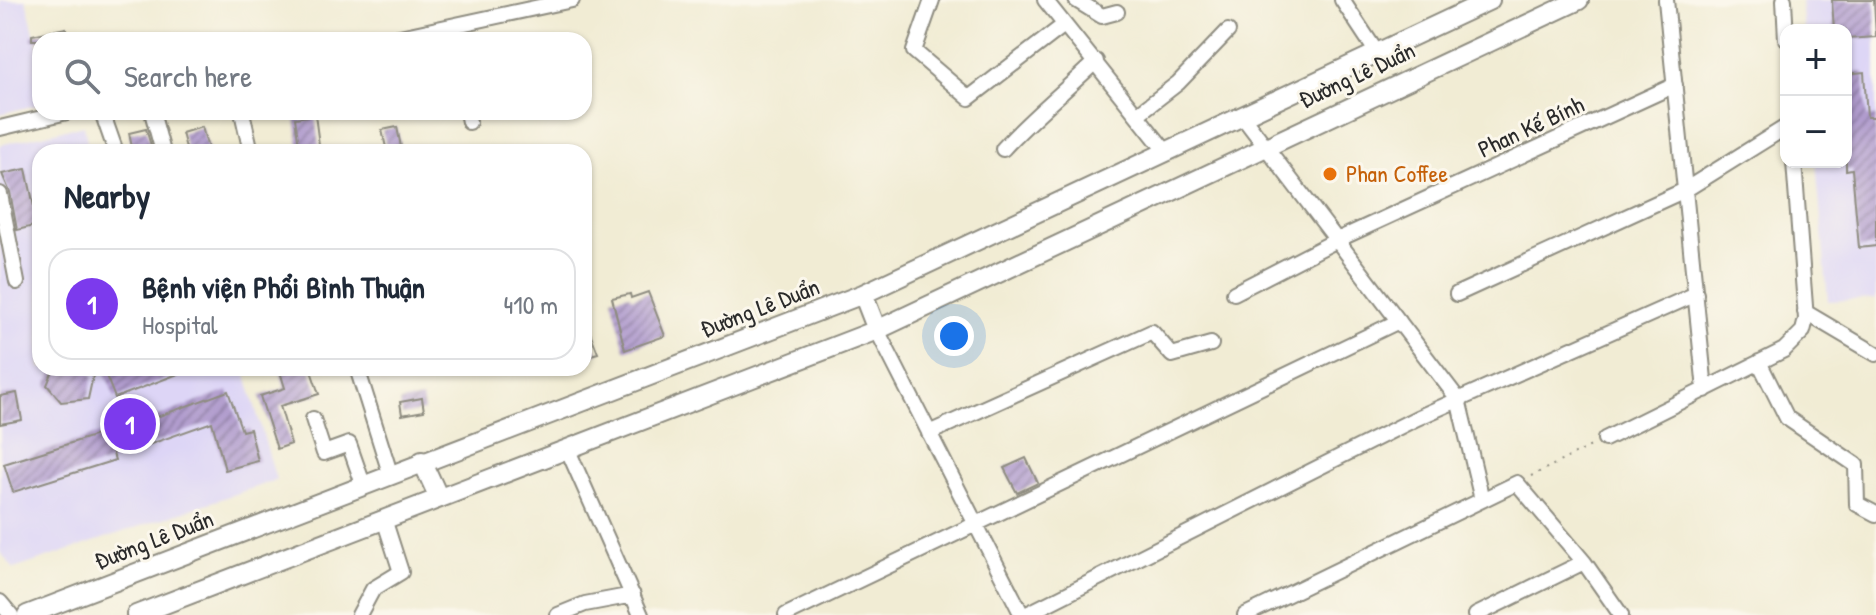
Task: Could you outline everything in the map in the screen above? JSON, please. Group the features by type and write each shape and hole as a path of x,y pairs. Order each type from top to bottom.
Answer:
{"main road":[{"name":"Đường Lê Duẩn","path":"27,615 390,473 863,294 1490,0"},
{"name":"Đường Lê Duẩn","path":"136,615 877,330 1264,145 1579,0"},
{"path":"863,294 877,330"},
{"path":"422,461 439,498"}],"street":[{"path":"451,32 532,4 572,0"},
{"path":"932,0 914,51 969,98 1059,19 1073,0 1102,16 1117,12"},
{"path":"1045,0 1167,153"},
{"path":"1342,0 1377,53"},
{"path":"1666,0 1705,390"},
{"path":"1784,0 1785,24"},
{"path":"1138,114 1178,83 1228,31"},
{"path":"1003,149 1034,114 1054,101 1096,61"},
{"name":"Phan Kế Bính","path":"1234,293 1337,240 1675,85"},
{"path":"1243,117 1458,399 1482,500"},
{"path":"0,128 34,120"},
{"path":"105,120 113,144"},
{"path":"154,120 161,144"},
{"path":"244,120 249,144"},
{"path":"1457,294 1685,190 1780,131"},
{"path":"1605,439 1759,362 1796,340 1803,331 1805,312 1794,168"},
{"path":"0,194 17,282"},
{"path":"877,330 1023,615 1458,399 1696,294"},
{"path":"1805,312 1876,354"},
{"path":"786,615 1399,321"},
{"path":"929,433 1152,332 1172,355 1211,344"},
{"path":"1759,362 1787,418 1856,465 1857,504 1876,514"},
{"path":"360,376 390,473"},
{"path":"313,419 324,453 349,444 363,484"},
{"path":"567,448 641,615"},
{"path":"1245,615 1517,483 1584,562 1621,615"},
{"path":"359,615 373,589 401,572 384,519"},
{"path":"1476,615 1584,562"},
{"path":"558,615 585,604 633,595"},
{"path":"0,602 11,615"}],"path":[{"path":"1517,483 1605,439"}],"shaded area":[{"path":"0,0 26,0 34,32 32,106 0,114"},
{"path":"1801,0 1876,0 1876,299 1828,301 1817,168 1852,168 1852,24 1803,24"},
{"path":"84,125 88,144 32,144 32,376 246,376 276,480 14,569 0,552 0,145"}],"building":[{"path":"1832,0 1874,0 1876,37 1852,39 1852,24 1834,24"},
{"path":"66,28 67,32 47,32"},
{"path":"1864,72 1867,117 1876,117 1876,246 1859,248 1852,169 1846,170 1852,168 1852,73"},
{"path":"295,120 316,120 319,144 299,144"},
{"path":"202,127 207,144 185,144 182,133"},
{"path":"397,127 400,144 385,144 382,130"},
{"path":"146,129 150,144 131,144 129,133"},
{"path":"26,169 32,197 32,226 17,230 10,192 2,174"},
{"path":"648,292 665,336 625,350 612,298 630,294 631,298"},
{"path":"592,338 598,353 592,355"},
{"path":"51,376 93,376 88,399 61,402 47,385"},
{"path":"106,376 173,376 115,398"},
{"path":"281,376 313,376 319,394 280,406 291,444 277,449 260,396 285,388"},
{"path":"228,391 242,431 250,429 258,461 225,470 212,422 134,450 126,428"},
{"path":"17,393 22,420 0,424 0,396"},
{"path":"422,398 424,411 402,415 400,402"},
{"path":"106,432 115,460 13,492 4,464"},
{"path":"1026,458 1038,483 1017,493 1004,468"}],"place":[{"name":"Phan Coffee","path":"1330,174"},
{"name":"Bệnh viện Phổi Bình Thuận","path":"130,424"}]}
